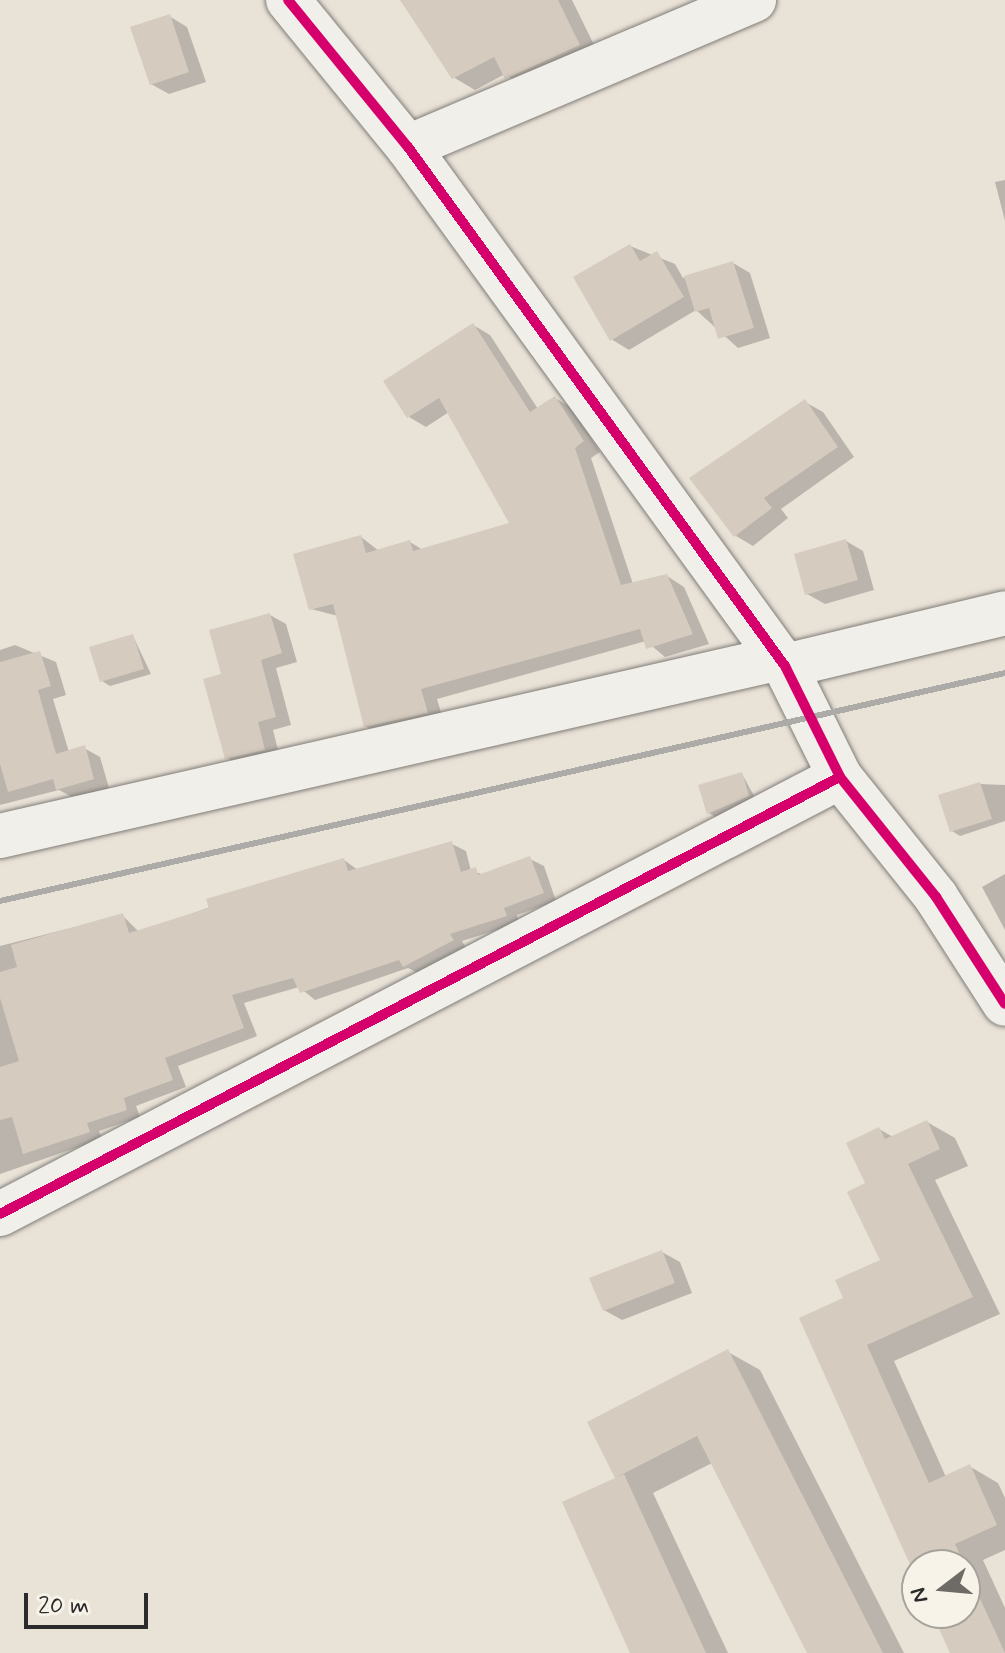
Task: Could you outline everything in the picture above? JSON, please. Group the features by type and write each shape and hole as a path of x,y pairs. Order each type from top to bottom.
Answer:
{"street":[{"path":"288,0 408,147 782,662 840,777 936,897 1005,1004"},
{"path":"408,147 754,0"},
{"path":"0,836 1005,613"},
{"path":"0,1214 840,777"}],"building":[{"path":"400,0 558,0 580,45 505,79 494,57 452,79"},
{"path":"170,14 189,72 150,85 130,27"},
{"path":"630,244 640,261 657,251 684,297 610,341 573,277"},
{"path":"733,261 754,328 718,339 709,308 695,312 684,276"},
{"path":"473,323 530,412 555,396 584,441 575,448 621,585 667,574 693,634 646,649 640,629 421,689 428,713 364,727 333,604 309,610 293,554 361,535 366,553 410,540 413,551 509,523 439,398 407,418 383,381"},
{"path":"805,399 838,447 764,498 772,508 734,537 689,478"},
{"path":"846,539 858,580 805,595 794,554"},
{"path":"270,613 282,653 261,660 276,717 258,722 265,750 225,759 203,679 221,674 209,630"},
{"path":"133,634 144,669 100,682 89,647"},
{"path":"40,651 51,686 38,690 56,754 85,745 94,779 56,790 53,779 8,792 0,764 0,662"},
{"path":"742,772 749,796 707,814 698,785"},
{"path":"980,782 992,819 950,832 938,795"},
{"path":"452,841 461,872 476,867 478,875 530,856 544,893 504,908 507,916 450,934 454,940 403,967 399,960 300,993 293,978 232,995 244,1028 165,1058 173,1080 124,1098 127,1110 87,1123 90,1132 23,1154 12,1117 0,1120 0,1067 19,1061 0,998 0,972 17,967 11,945 123,913 129,933 209,908 206,899 344,858 348,871"},
{"path":"927,1120 940,1149 908,1164 973,1297 867,1345 929,1483 970,1464 997,1525 955,1544 957,1549 903,1549 799,1318 843,1298 835,1280 880,1260 847,1192 865,1183 846,1143 879,1127 885,1139"},
{"path":"662,1250 675,1283 603,1311 589,1278"},
{"path":"728,1349 883,1653 807,1653 697,1436 615,1478 587,1422"},
{"path":"624,1474 706,1653 630,1653 562,1502"},
{"path":"981,1601 1005,1653 950,1653 939,1629 981,1629"}],"railway":[{"path":"0,901 1005,673"}],"cycle path":[{"path":"288,0 408,147 785,666 840,777 936,897 1005,1004"},
{"path":"0,1214 840,777"}]}
